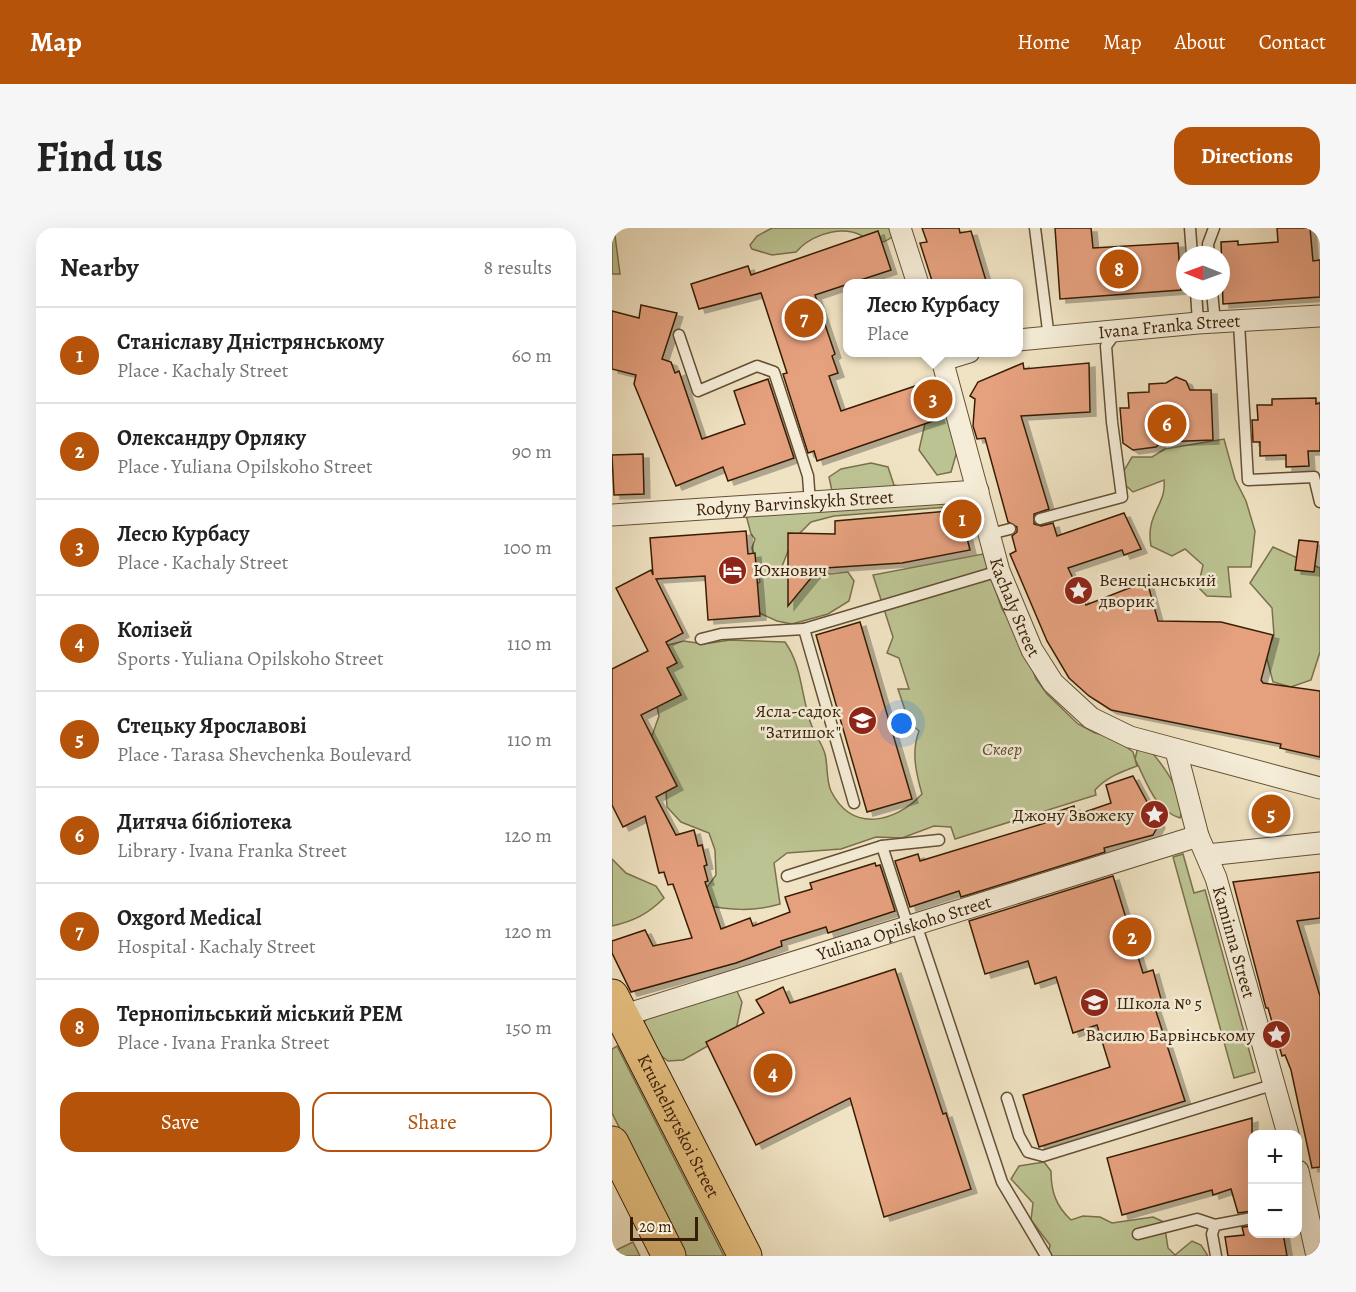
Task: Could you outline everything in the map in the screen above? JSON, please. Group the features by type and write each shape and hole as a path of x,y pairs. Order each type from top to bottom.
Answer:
{"main road":[{"name":"Krushelnytskoi Street","path":"615,1010 745,1256"},
{"path":"612,1143 669,1256"}],"street":[{"path":"900,228 916,279"},
{"name":"Ivana Franka Street","path":"1023,340 1207,323 1239,323 1320,316"},
{"name":"Kachaly Street","path":"942,357 978,490 1000,532 999,571 1032,650 1053,683 1091,718 1130,737 1320,788"},
{"name":"Rodyny Barvinskykh Street","path":"612,515 978,490"},
{"name":"Kaminna Street","path":"1176,751 1202,846 1216,878 1287,1130"},
{"name":"Yuliana Opilskoho Street","path":"615,1010 912,925 1202,846 1320,843"},
{"path":"1301,1184 1317,1256"}],"lane":[{"path":"1035,228 1049,338"},
{"path":"1190,228 1191,246"},
{"path":"1208,246 1214,228"},
{"path":"1199,300 1207,323"},
{"path":"1207,323 1211,300"},
{"path":"1239,323 1248,480 1314,477 1320,502"},
{"path":"1040,519 1122,497 1106,346 1116,332"},
{"path":"680,335 698,391 757,366 774,372 808,476 810,502"},
{"path":"700,639 721,634 804,629 999,571"},
{"path":"804,629 854,803"},
{"path":"787,876 882,846 939,840"},
{"path":"882,846 1002,1182 1046,1256"},
{"path":"1007,1098 1019,1136 1028,1152 1043,1156 1275,1084"},
{"path":"1138,1234 1197,1219 1215,1225 1248,1219"},
{"path":"1215,1225 1212,1234 1216,1256"}],"green space":[{"path":"612,228 614,228 620,274 612,274"},
{"path":"772,228 891,228 892,237 880,243 852,232 837,231 814,238 796,252 772,255 752,249 750,245 757,236"},
{"path":"944,403 957,451 951,472 937,475 919,450 929,406"},
{"path":"1224,439 1235,479 1246,501 1255,531 1251,567 1228,567 1231,597 1207,596 1198,587 1203,565 1185,549 1172,556 1151,546 1151,526 1164,489 1164,480 1133,492 1119,479 1132,457 1152,457 1165,449"},
{"path":"871,463 888,467 894,485 959,499 960,506 834,516 811,522 792,541 781,569 793,578 848,572 854,581 849,601 828,614 792,624 777,621 748,608 741,593 760,582 752,548 755,539 751,534 746,515 832,491 829,477 841,469"},
{"path":"1273,547 1320,568 1320,652 1311,680 1291,687 1273,682 1266,655 1274,635 1272,608 1250,583"},
{"name":"Сквер","path":"983,554 1002,609 1022,640 1036,679 1047,694 1078,724 1095,733 1113,737 1133,752 1137,766 1104,782 1095,790 1096,795 955,839 951,827 934,826 902,838 876,837 841,849 787,853 774,863 780,904 742,909 703,905 705,890 716,875 715,850 709,833 681,822 667,807 665,777 647,750 659,716 651,677 660,647 684,641 704,644 730,640 785,642 798,670 811,725 825,754 831,791 850,813 862,818 887,817 899,812 922,794 915,755 919,731 909,722 898,689 909,689 899,658 887,653 893,637 873,575"},
{"path":"1138,747 1147,747 1159,761 1177,790 1180,800 1180,818 1171,814 1157,801 1135,759"},
{"path":"1183,854 1194,893 1205,890 1255,1072 1234,1078 1173,857"},
{"path":"612,859 626,873 656,886 664,898 640,916 612,926"},
{"path":"736,989 742,1002 736,1030 683,1060 668,1061 659,1054 641,1026 659,1004"},
{"path":"617,1046 724,1256 684,1256 612,1113 612,1049"},
{"path":"1044,1162 1051,1171 1055,1198 1071,1220 1083,1216 1100,1217 1112,1223 1153,1217 1164,1222 1168,1248 1175,1255 1192,1241 1201,1245 1208,1256 1048,1256 1050,1245 1031,1220 1033,1203 1011,1179 1019,1166"},
{"path":"633,1242 640,1256 612,1256 612,1252"}],"building":[{"path":"922,228 959,228 960,233 971,231 985,279 931,279 920,243 927,242"},
{"path":"1055,228 1091,228 1093,248 1178,243 1178,246 1176,246 1176,290 1060,299"},
{"path":"1277,228 1310,228 1313,261 1320,260 1320,297 1223,304 1223,300 1230,300 1230,246 1221,246 1221,242 1238,241 1238,245 1278,242"},
{"path":"878,231 891,270 864,279 843,279 843,286 815,295 835,354 832,356 838,373 829,376 841,411 927,382 939,419 817,461 814,451 808,453 783,374 787,373 761,293 699,309 691,284 748,266 751,275"},
{"path":"641,305 677,313 662,359 671,362 675,373 679,371 702,439 745,424 734,391 768,379 794,458 728,481 723,467 676,486 634,384 636,375 612,369 612,311 639,318"},
{"path":"1023,363 1024,369 1089,363 1090,412 1021,416 1049,509 1034,514 1034,524 1041,526 1053,523 1057,536 1124,513 1141,549 1124,555 1122,550 1068,568 1086,605 1147,581 1158,621 1221,622 1273,635 1261,680 1263,683 1320,691 1320,757 1280,748 1281,744 1111,710 1089,696 1069,678 1047,641 1010,554 1016,551 1012,536 1017,532 1017,527 1008,522 985,438 977,439 973,426 975,399 970,396 978,382"},
{"path":"1176,377 1186,381 1190,390 1211,390 1213,440 1161,442 1156,447 1133,450 1123,443 1120,408 1129,408 1128,393 1149,392 1149,384 1166,383"},
{"path":"1316,398 1316,404 1320,403 1320,451 1308,451 1309,466 1286,467 1286,455 1260,456 1260,442 1253,442 1252,420 1258,420 1257,405 1272,405 1272,399"},
{"path":"643,454 644,494 614,495 612,455"},
{"path":"960,510 970,550 902,563 825,568 815,573 788,606 788,533 835,534 835,521"},
{"path":"746,531 748,554 755,553 760,616 708,620 705,576 656,579 683,633 666,642 677,663 667,668 681,695 641,715 677,786 656,797 676,835 694,830 698,846 702,845 707,865 704,866 708,881 705,882 721,929 750,918 753,926 790,912 785,897 812,889 810,883 875,863 876,866 880,865 895,911 828,933 826,927 781,941 782,946 736,963 631,992 612,953 612,941 645,930 653,946 692,938 673,884 668,885 664,872 659,873 645,816 623,827 612,805 612,669 648,651 616,588 651,570 653,575 650,538"},
{"path":"1299,540 1318,542 1314,572 1295,570"},
{"path":"860,622 912,799 867,812 816,635"},
{"path":"1133,776 1159,824 1153,835 1104,848 1105,852 961,897 959,891 910,907 895,861 918,854 920,861 1055,820 1053,813 1074,806 1076,815 1111,803 1106,785"},
{"path":"1320,872 1320,918 1297,921 1320,996 1320,1167 1312,1168 1291,1070 1285,1055 1282,1056 1268,1008 1266,1008 1233,882"},
{"path":"1113,876 1143,973 1153,970 1161,999 1153,1002 1185,1101 1039,1147 1023,1095 1110,1067 1097,1025 1073,1033 1056,977 1035,984 1028,961 985,974 969,921"},
{"path":"895,969 943,1114 946,1113 971,1189 884,1217 850,1098 756,1145 706,1042 764,1013 756,1000 783,987 790,1003"},
{"path":"1252,1118 1252,1130 1248,1130 1248,1212 1238,1213 1231,1189 1213,1195 1212,1190 1122,1215 1107,1158"},
{"path":"1248,1226 1248,1238 1284,1238 1287,1256 1228,1256 1225,1237 1244,1235 1242,1227"}],"place":[{"name":"Тернопільський міський РЕМ","path":"1119,269"},
{"name":"Oxgord Medical","path":"804,318"},
{"name":"Лесю Курбасу","path":"933,399"},
{"name":"Дитяча бібліотека","path":"1167,424"},
{"name":"Станіславу Дністрянському","path":"962,519"},
{"name":"Юхнович","path":"732,570"},
{"name":"Венеціанський дворик","path":"1078,590"},
{"name":"Ясла-садок \"Затишок\"","path":"862,721"},
{"name":"Стецьку Ярославові","path":"1271,814"},
{"name":"Джону Звожеку","path":"1155,815"},
{"name":"Олександру Орляку","path":"1132,937"},
{"name":"Школа № 5","path":"1095,1003"},
{"name":"Василю Барвінському","path":"1276,1035"},
{"name":"Колізей","path":"773,1073"}]}
